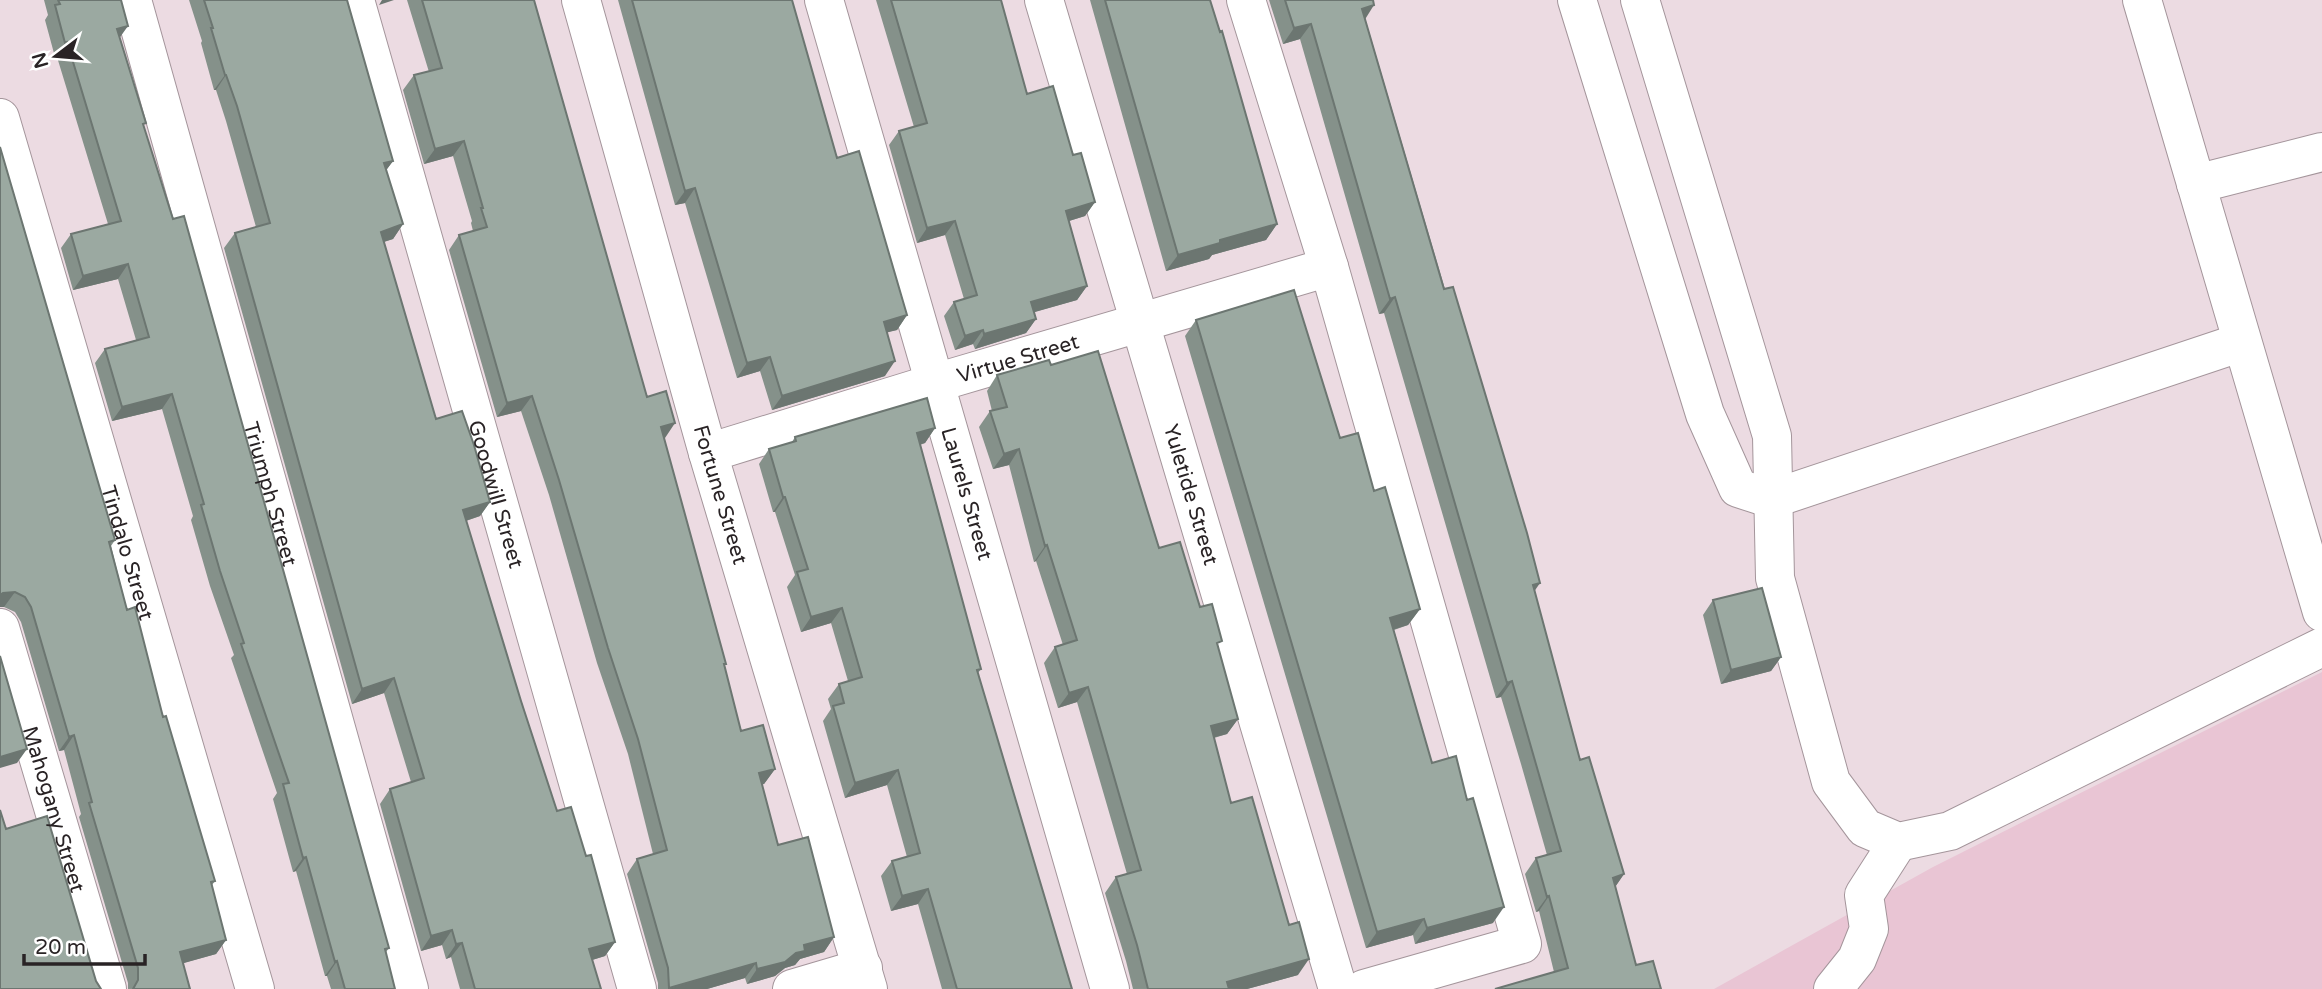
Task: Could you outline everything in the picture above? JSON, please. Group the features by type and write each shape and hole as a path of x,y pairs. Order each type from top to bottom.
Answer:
{"street":[{"name":"Triumph Street","path":"132,0 409,989"},
{"name":"Goodwill Street","path":"355,0 637,989"},
{"name":"Fortune Street","path":"580,0 708,453 866,978"},
{"name":"Laurels Street","path":"824,0 1110,989"},
{"name":"Yuletide Street","path":"1045,0 1338,989"},
{"path":"1246,0 1329,267 1522,943 1364,989"},
{"path":"1577,0 1705,414 1738,488 1772,499 2242,342"},
{"path":"1640,0 1772,436 1775,578 1830,782 1865,828 1898,842 1950,831 2322,647"},
{"path":"2142,0 2322,612"},
{"name":"Tindalo Street","path":"0,118 256,989"},
{"path":"2196,184 2322,152"},
{"name":"Virtue Street","path":"708,453 1329,267"},
{"name":"Mahogany Street","path":"0,628 107,989"},
{"path":"1833,989 1857,959 1869,929 1864,895 1898,842"},
{"path":"792,989 866,978"}],"shaded area":[{"path":"2322,672 2322,989 1714,989 1933,867"}],"building":[{"path":"58,0 121,0 128,26 117,29 146,123 143,124 173,219 184,216 389,948 385,949 395,989 345,989 306,857 303,858 283,784 289,783 241,644 244,643 220,571 172,394 122,407 105,349 149,337 128,264 83,276 71,234 121,221 67,42 65,43 55,5 60,4"},
{"path":"204,0 347,0 393,161 384,163 403,224 381,232 436,419 462,411 474,445 490,502 463,510 557,811 571,807 586,856 591,855 615,942 589,949 601,989 475,989 462,943 456,944 452,930 431,936 390,789 424,778 394,678 362,689 235,233 270,223"},
{"path":"422,0 534,0 647,397 666,391 675,423 661,427 726,664 741,731 763,725 775,769 759,773 778,845 808,837 834,937 804,945 805,951 796,953 785,962 757,969 756,963 669,988 668,968 637,859 667,850 638,739 532,396 507,403 459,235 487,227 483,208 464,141 435,149 414,75 442,68"},
{"path":"632,0 792,0 837,158 859,151 907,315 884,322 895,361 782,396 770,357 747,363 695,188 685,191"},
{"path":"891,0 1001,0 1027,94 1053,86 1073,155 1081,153 1095,202 1066,211 1087,286 1031,302 1036,319 984,334 983,330 965,336 954,302 977,295 955,221 927,228 899,131 927,123"},
{"path":"1105,0 1210,0 1220,32 1222,31 1277,224 1178,255"},
{"path":"1285,0 1373,0 1374,5 1362,9 1444,289 1453,287 1527,533 1540,583 1533,585 1580,760 1589,757 1624,874 1613,878 1636,965 1653,961 1661,989 1495,989 1568,968 1536,858 1561,851 1512,681 1507,683 1395,297 1390,299 1311,24 1294,28"},
{"path":"0,147 115,540 109,542 127,610 135,607 163,717 166,716 215,881 211,882 226,940 180,952 190,989 133,989 138,980 138,968 89,803 92,802 74,735 69,737 31,607 25,597 15,592 0,595"},
{"path":"1294,290 1340,438 1358,433 1374,491 1385,487 1420,609 1390,618 1432,763 1456,756 1467,800 1473,798 1504,907 1427,928 1424,919 1377,932 1196,320"},
{"path":"1098,351 1159,548 1180,542 1200,607 1212,604 1222,641 1217,643 1238,719 1211,726 1231,803 1252,797 1289,925 1299,922 1309,959 1227,982 1229,989 1148,989 1116,877 1141,870 1088,687 1069,693 1055,647 1077,640 1047,545 1045,546 1019,449 1004,454 990,411 1007,407 997,375 1049,360 1051,365"},
{"path":"927,398 935,428 917,433 981,669 977,670 1072,989 957,989 928,889 902,896 892,861 920,853 898,770 855,783 833,706 844,703 839,684 862,677 842,608 811,617 797,572 808,569 769,449 796,441 795,437"},
{"path":"1762,588 1781,657 1731,670 1713,600"},
{"path":"0,656 27,749 0,757"},
{"path":"0,810 6,829 47,816 96,981 101,989 0,989"}]}
